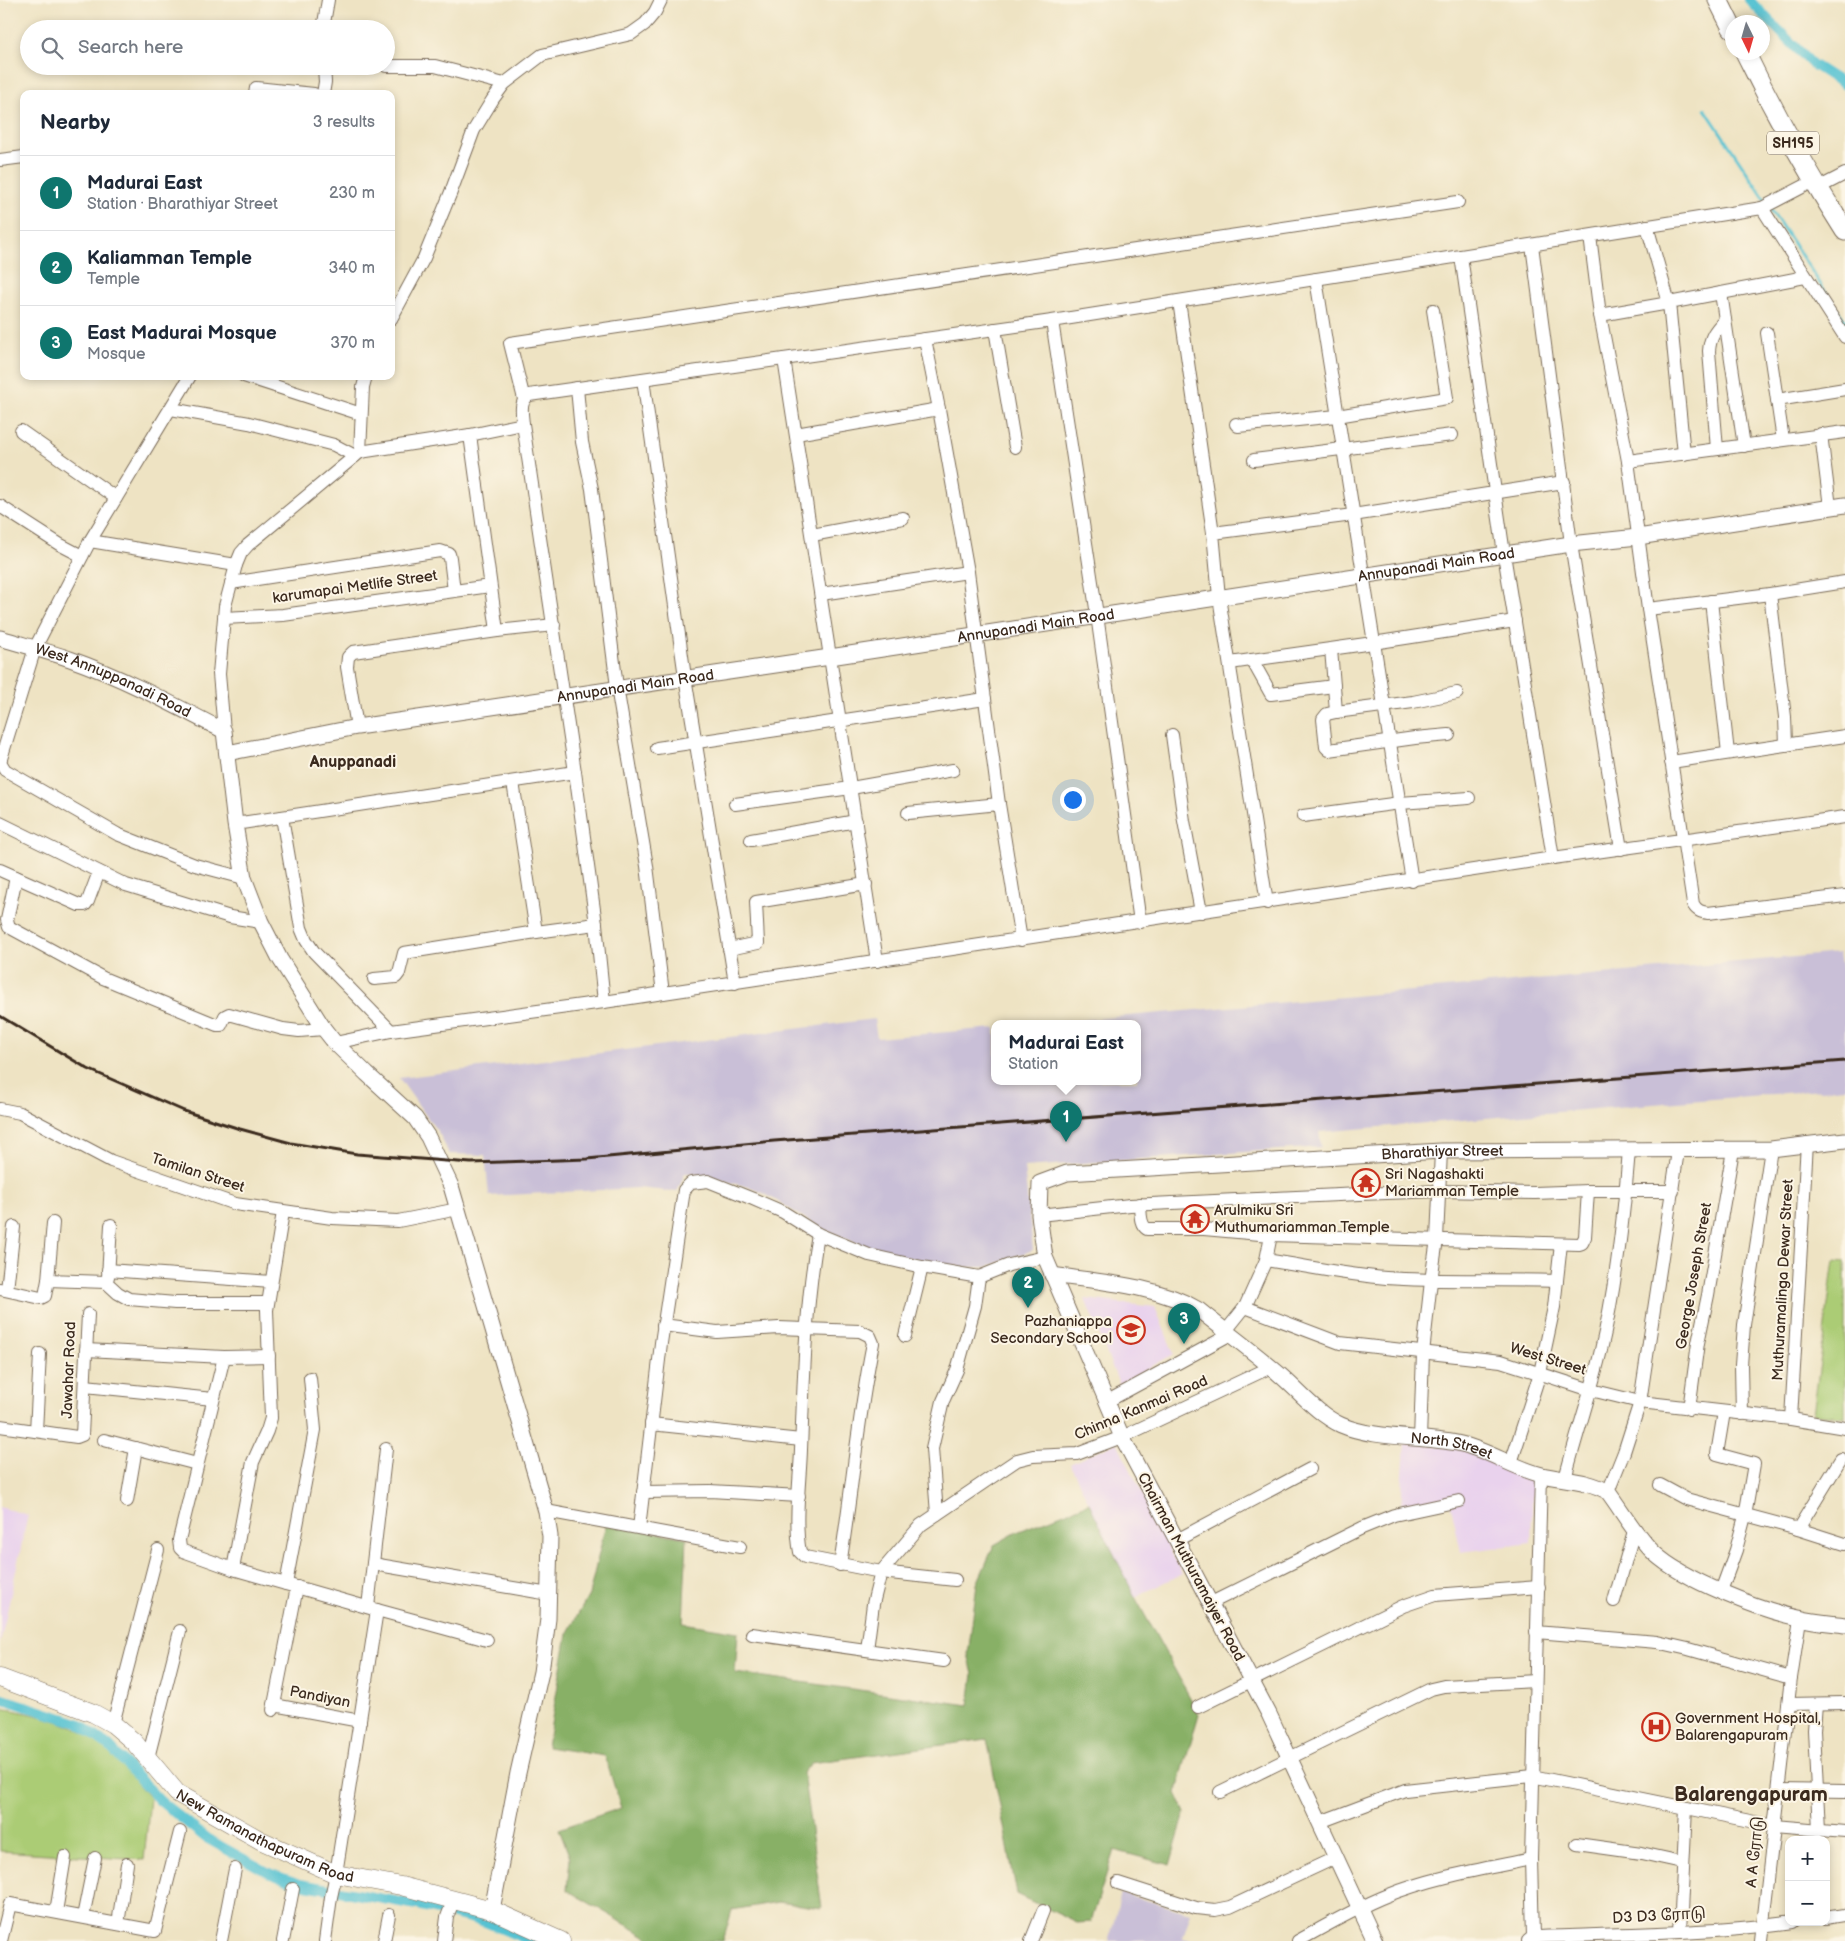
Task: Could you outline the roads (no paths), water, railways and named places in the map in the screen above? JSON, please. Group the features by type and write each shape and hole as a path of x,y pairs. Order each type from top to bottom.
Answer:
{"main road":[{"path":"1718,0 1726,15"},
{"name":"SH195","path":"1749,60 1766,96 1845,231"},
{"name":"New Ramanathapuram Road","path":"0,1678 93,1713 113,1724 134,1742 177,1793 334,1884 450,1908 492,1910 561,1941"}],"street":[{"path":"325,20 328,0"},
{"path":"395,312 424,258 474,130 504,84 542,55 631,34 645,24 655,12 661,0"},
{"path":"395,66 435,66 504,84"},
{"path":"324,90 326,75"},
{"path":"255,90 256,88 275,90"},
{"path":"0,160 20,158"},
{"path":"604,1002 596,924 575,772 523,424 521,405 529,395 1052,321 1590,236 1767,206 1816,184 1845,174"},
{"path":"524,399 510,342 1458,202"},
{"path":"1767,206 1805,277 1845,337"},
{"path":"1647,226 1669,303 1684,454"},
{"path":"1590,236 1600,315 1628,461 1670,762 1693,904 1701,912 1726,912 1845,896"},
{"path":"1532,245 1572,544 1621,849"},
{"path":"1460,256 1504,554 1553,858"},
{"path":"1600,315 1805,277"},
{"path":"1316,279 1412,881"},
{"path":"1721,293 1744,446"},
{"path":"1179,301 1213,534 1220,597 1267,902"},
{"path":"1236,424 1238,426 1337,416 1447,398 1432,310"},
{"path":"1718,449 1709,346 1713,332 1725,320"},
{"path":"1052,321 1140,922"},
{"path":"995,329 1015,447"},
{"path":"1767,333 1783,440"},
{"path":"925,339 968,572 999,804 1021,940"},
{"path":"784,359 878,961"},
{"path":"642,379 685,677 734,983"},
{"path":"188,380 90,541 35,648 0,762 5,770 117,834 195,865 244,878"},
{"path":"256,380 361,414"},
{"path":"358,454 365,380"},
{"path":"577,388 582,442 592,489 618,688 647,866 664,994"},
{"path":"1777,400 1845,389"},
{"path":"170,408 249,423 334,445 358,454"},
{"path":"796,434 939,409"},
{"path":"492,1910 518,1773 541,1672 548,1619 549,1594 550,1536 546,1511 451,1186 428,1137 415,1118 335,1043 324,1029 280,959 261,922 244,878 235,824 219,674 224,606 241,553 248,545 358,454 523,424"},
{"path":"21,430 116,498"},
{"path":"1628,461 1845,432"},
{"path":"1820,434 1830,507"},
{"path":"470,435 497,631"},
{"path":"1254,460 1452,435"},
{"path":"1213,534 1353,515 1564,482"},
{"name":"Annupanadi Main Road","path":"227,753 357,727 830,657 1362,575 1572,544 1638,537 1845,504"},
{"path":"0,506 82,556"},
{"path":"812,536 903,518"},
{"path":"90,541 236,565"},
{"path":"231,583 440,551 449,554 454,591"},
{"path":"821,594 968,572"},
{"path":"1648,609 1770,594 1845,582"},
{"name":"karumapai Metlife Street","path":"224,618 283,614 490,586"},
{"path":"1770,594 1785,717 1786,744"},
{"path":"1711,601 1728,753"},
{"path":"1230,663 1373,644 1515,621"},
{"path":"357,727 347,667 348,657 353,652 497,631 554,625"},
{"name":"West Annuppanadi Road","path":"0,638 70,659 149,691 224,731"},
{"path":"1331,649 1336,712"},
{"path":"1252,660 1271,694 1334,686"},
{"path":"1449,735 1329,750 1326,747 1323,719 1327,714 1336,712 1413,702 1457,693"},
{"path":"657,748 985,699"},
{"path":"1172,735 1184,821 1201,912"},
{"path":"1670,762 1845,736"},
{"path":"735,804 851,788 953,770"},
{"path":"235,824 575,772"},
{"path":"513,782 536,932"},
{"path":"1303,816 1400,803 1469,798"},
{"path":"908,814 999,804"},
{"path":"282,817 302,928 306,940 314,952 390,1030"},
{"path":"335,1043 390,1030 664,994 1553,858 1845,817"},
{"path":"751,840 856,821"},
{"path":"0,823 126,885 230,918 261,922"},
{"path":"0,870 79,905 85,904 88,901 99,872"},
{"path":"16,877 7,920 4,922 11,928 103,978 217,1025 221,1025 225,1016 229,1014 283,1029 299,1031 324,1029"},
{"path":"729,949 758,943 756,902 866,884"},
{"path":"374,979 396,977 399,973 402,956 408,952 596,924"},
{"name":"Tamilan Street","path":"0,1109 20,1113 112,1161 235,1204 332,1218 398,1221 458,1209"},
{"name":"Bharathiyar Street","path":"1040,1182 1067,1173 1441,1151 1771,1149 1807,1143 1845,1140"},
{"name":"Muthuramalinga Dewar Street","path":"1791,1419 1807,1143"},
{"path":"1742,1414 1741,1365 1744,1325 1771,1149"},
{"path":"1565,1479 1591,1390 1607,1322 1630,1150"},
{"name":"George Joseph Street","path":"1689,1409 1698,1343 1708,1295 1732,1150"},
{"path":"1420,1439 1423,1353 1437,1239 1441,1151"},
{"path":"1678,1151 1640,1402 1624,1452 1608,1492 1634,1531 1655,1554 1686,1576 1778,1613 1800,1619 1845,1624"},
{"path":"639,1528 663,1324 684,1190 691,1183 708,1181 783,1212 818,1234 868,1255 922,1267 979,1277 1009,1265 1045,1257"},
{"name":"Chairman Muthuramaiyer Road","path":"1040,1182 1040,1214 1045,1257 1106,1402 1122,1437 1269,1714 1375,1941"},
{"path":"1040,1214 1140,1204 1440,1191 1535,1193 1673,1191"},
{"path":"1140,1204 1141,1222 1147,1229 1204,1229 1272,1234 1579,1244 1584,1241 1588,1191"},
{"path":"233,1569 253,1462 268,1431 271,1418 267,1304 283,1212"},
{"path":"14,1227 4,1289 41,1298 45,1296 48,1280 53,1223"},
{"path":"111,1225 107,1276 118,1293 129,1299 175,1303 267,1304"},
{"path":"818,1234 810,1279 805,1328 799,1496 800,1552 804,1557 840,1565 881,1572 955,1580"},
{"path":"1106,1402 1227,1333 1245,1307 1266,1260 1272,1234"},
{"path":"1511,1463 1540,1373 1554,1307 1561,1244"},
{"path":"1266,1260 1342,1273 1431,1281 1516,1279 1557,1281"},
{"path":"905,1336 922,1267"},
{"name":"North Street","path":"1052,1274 1134,1287 1163,1295 1194,1308 1271,1368 1326,1416 1342,1426 1363,1432 1466,1446 1541,1475 1602,1488 1608,1492"},
{"path":"48,1280 107,1276 270,1282"},
{"path":"937,1514 932,1450 944,1401 957,1370 975,1306 979,1277"},
{"name":"West Street","path":"1245,1307 1340,1343 1501,1361 1591,1390 1640,1402 1791,1419 1845,1428"},
{"name":"Jawahar Road","path":"0,1426 77,1437 82,1434 88,1314"},
{"path":"663,1324 717,1332 805,1328 860,1331 870,1336 873,1343 863,1393 849,1512 840,1565"},
{"path":"86,1350 224,1357 268,1356"},
{"path":"36,1431 40,1354"},
{"path":"224,1357 179,1540 180,1548 183,1551 233,1569 488,1640"},
{"name":"Chinna Kanmai Road","path":"881,1572 921,1525 1017,1460 1033,1456 1077,1454 1122,1437 1271,1368"},
{"path":"291,1585 315,1430 310,1378"},
{"path":"85,1386 213,1399"},
{"path":"1721,1591 1736,1550 1745,1516 1754,1464 1717,1454 1724,1412"},
{"path":"651,1424 801,1440"},
{"path":"104,1440 197,1464"},
{"path":"127,1501 136,1448"},
{"path":"325,1941 360,1721 373,1609 373,1564 386,1449"},
{"path":"1798,1529 1841,1459"},
{"path":"1177,1540 1310,1469"},
{"path":"1531,1939 1532,1776 1541,1475"},
{"path":"1660,1485 1686,1499 1798,1529 1845,1544"},
{"path":"643,1492 710,1491 799,1496"},
{"path":"1211,1602 1362,1528 1394,1515 1460,1500"},
{"path":"546,1511 740,1547"},
{"path":"1614,1601 1634,1531"},
{"path":"113,1724 158,1550"},
{"path":"373,1564 549,1594"},
{"path":"867,1650 871,1613 881,1572"},
{"name":"Pandiyan","path":"291,1585 273,1708 360,1721"},
{"path":"1198,1706 1252,1682 1403,1606 1434,1595 1538,1587"},
{"name":"A A ரோடு","path":"1762,1941 1791,1678 1800,1619"},
{"path":"148,1758 180,1631"},
{"path":"1536,1632 1657,1642 1791,1678"},
{"path":"752,1634 944,1661"},
{"path":"1220,1792 1431,1689 1444,1686 1535,1681"},
{"path":"1788,1704 1845,1703"},
{"path":"1816,1704 1814,1730 1819,1830"},
{"path":"1320,1822 1405,1790 1532,1776 1774,1826 1845,1832"},
{"path":"1779,1790 1845,1792"},
{"path":"1680,1932 1686,1808"},
{"path":"1,1941 10,1904 155,1931 180,1832"},
{"path":"1577,1844 1642,1853 1682,1862"},
{"path":"56,1912 65,1857"},
{"path":"1118,1883 1196,1908 1215,1910 1230,1906 1336,1857"},
{"path":"83,1917 94,1858"},
{"path":"1298,1941 1360,1907 1388,1895 1460,1874 1531,1860"},
{"path":"118,1924 127,1864"},
{"path":"221,1941 235,1870"},
{"path":"283,1941 293,1889"},
{"path":"444,1941 450,1908"},
{"path":"1031,1941 1043,1911"},
{"path":"384,1941 390,1915"},
{"path":"1830,1917 1845,1915"},
{"name":"D3 D3 ரோடு","path":"1531,1939 1680,1932 1785,1923"}],"waterway":[{"path":"1749,0 1812,64 1845,85"},
{"path":"1705,109 1766,201"},
{"path":"1769,207 1845,321"},
{"path":"0,1698 78,1723 109,1746 160,1801 206,1838 271,1874 300,1884 417,1905 485,1922 531,1941"}],"railway":[{"path":"0,1016 88,1069 184,1111 240,1129 291,1143 357,1154 471,1163 587,1159 774,1141 1845,1061"}],"place":[{"name":"Madurai East","path":"1066,1142"},
{"name":"Sri Nagashakti Mariamman Temple","path":"1366,1183"},
{"name":"Arulmiku Sri Muthumariamman Temple","path":"1195,1219"},
{"name":"Kaliamman Temple","path":"1028,1308"},
{"name":"Pazhaniappa Secondary School","path":"1131,1330"},
{"name":"East Madurai Mosque","path":"1184,1344"},
{"name":"Government Hospital, Balarengapuram","path":"1656,1727"}],"district":[{"name":"Anuppanadi","path":"353,762"},
{"name":"Balarengapuram","path":"1751,1795"}]}
